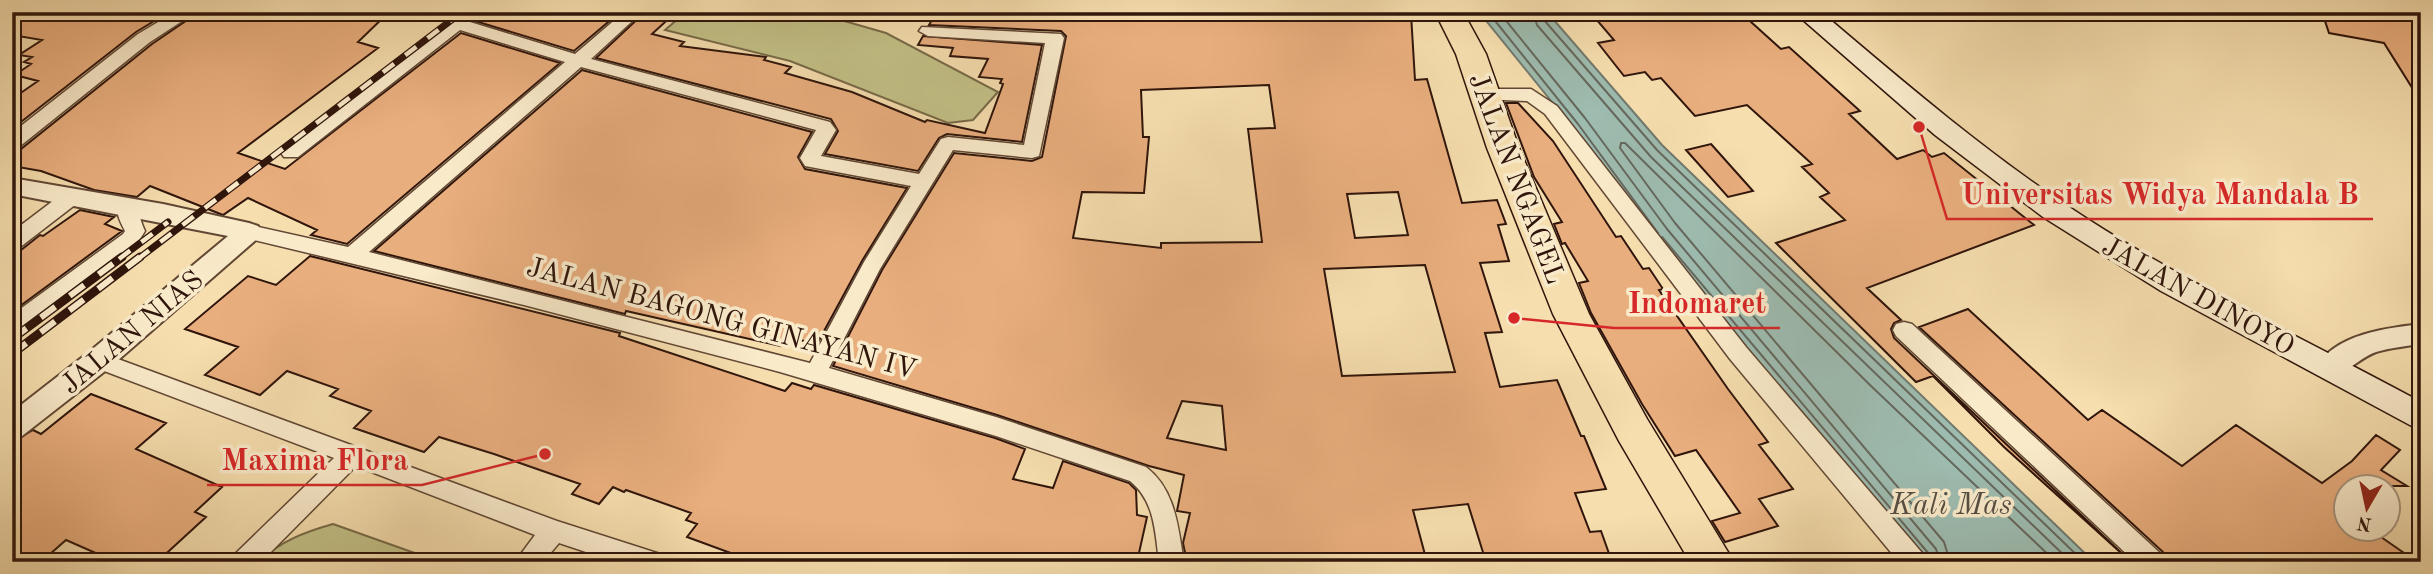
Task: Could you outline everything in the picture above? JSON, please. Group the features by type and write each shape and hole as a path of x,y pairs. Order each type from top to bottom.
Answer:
{"highway":[{"name":"JALAN NGAGEL","path":"1449,12 1471,54 1551,270 1571,314 1633,430 1713,562"}],"main road":[{"name":"JALAN DINOYO","path":"1806,12 1957,139 2061,215 2169,280 2421,418"}],"street":[{"path":"12,143 136,44 188,12"},
{"path":"354,254 634,12"},
{"path":"291,153 466,18 579,61 823,126 827,130 810,158 812,161 925,182"},
{"path":"816,372 871,267 949,142 1032,152 1055,38 928,32"},
{"path":"1485,95 1531,96 1551,110 1738,353 1914,562"},
{"name":"JALAN BAGONG GINAYAN IV","path":"12,186 127,206 354,254 816,372 992,425 1138,474 1150,481 1156,492 1172,562"},
{"path":"12,243 73,196"},
{"path":"12,326 130,239 135,231 128,218 127,206"},
{"name":"JALAN NIAS","path":"12,428 99,360 248,232"},
{"path":"1904,330 2152,562"},
{"path":"2331,367 2342,355 2366,344 2421,334"},
{"path":"99,360 554,531 651,562"},
{"path":"244,562 351,456"},
{"path":"527,562 554,531"}],"shaded area":[{"path":"686,12 813,12 886,33 998,92 973,120 948,123 790,61 665,30"},
{"path":"333,524 440,562 259,562 275,548 293,538"}],"water":[{"name":"Kali Mas","path":"1479,12 1547,12 1662,145 2094,562 1926,562 1655,239 1573,128"}],"building":[{"path":"12,12 169,12 136,32 12,129 12,99 38,81 15,75 31,64 24,62 32,57 19,55 42,40 12,35"},
{"path":"199,12 389,12 358,42 378,48 238,153 285,169 461,33 560,63 347,244 311,235 317,230 248,198 223,215 150,186 137,197 94,190 41,171 12,166 12,151 21,149 152,44"},
{"path":"484,12 620,12 574,51 475,21"},
{"path":"645,12 676,12 652,34 684,42 680,46 766,57 764,60 791,67 785,73 852,92 925,122 927,120 985,133 1003,84 1000,83 1002,79 979,77 988,59 950,56 953,48 918,45 923,36 1042,45 1022,142 947,134 939,138 918,171 825,154 838,131 831,119 596,58"},
{"path":"981,12 1411,14 1415,80 1427,79 1462,203 1497,200 1506,224 1498,225 1509,261 1480,263 1502,332 1485,333 1500,387 1557,380 1606,489 1575,493 1590,532 1601,531 1612,562 1486,562 1468,504 1413,510 1427,562 1187,562 1183,543 1190,513 1177,511 1184,475 833,366 882,270 954,153 1032,161 1042,157 1066,36 1061,31 929,25 935,15 981,16","holes":["1269,85 1275,128 1248,129 1262,242 1161,243 1161,248 1073,238 1082,192 1144,193 1149,137 1143,137 1141,90","1398,192 1408,235 1355,238 1347,194","1425,265 1455,372 1342,376 1324,269","1182,401 1222,406 1226,450 1167,438"]},
{"path":"1590,12 1666,12 1671,17 1693,12 1740,12 1781,49 1789,47 1860,111 1849,114 1897,159 1923,150 1932,157 1944,153 2034,225 1867,288 1901,320 1894,323 1891,329 1894,338 2131,562 2004,447 1933,376 1916,382 1776,243 1845,220 1820,197 1829,193 1802,167 1812,164 1747,105 1695,116 1661,78 1652,80 1645,72 1624,76 1598,43 1614,40"},
{"path":"2322,12 2421,12 2421,102 2384,43 2329,33"},
{"path":"582,70 812,132 798,157 805,169 907,188 862,261 817,344 787,337 781,346 626,311 625,314 374,251"},
{"path":"1506,103 1518,103 1553,141 1616,237 1621,236 1643,269 1649,268 1663,289 1659,290 1768,442 1759,445 1793,489 1759,499 1778,526 1725,542 1712,521 1740,513 1696,450 1675,456 1642,404 1591,313 1579,283 1588,281 1565,243 1562,244 1554,224 1562,222 1534,177"},
{"path":"1711,144 1753,191 1728,197 1686,150"},
{"path":"80,210 114,217 105,224 122,231 12,312 12,252 21,250"},
{"path":"310,256 620,333 619,336 785,391 792,383 811,389 814,385 995,438 1025,449 1013,479 1053,488 1063,461 1129,483 1136,490 1137,515 1147,517 1137,562 755,562 687,537 697,524 686,520 691,513 626,490 624,492 613,487 599,504 572,494 580,484 494,454 439,437 424,452 354,428 371,411 330,396 338,389 287,371 260,395 205,375 238,347 185,329 248,276 276,285"},
{"path":"1968,309 2088,420 2102,410 2182,466 2236,425 2322,483 2332,476 2332,542 2388,542 2417,562 2166,562 2163,552 1919,327"},
{"path":"91,394 166,423 136,449 222,487 195,512 206,517 157,562 116,562 66,540 41,562 12,562 12,442 33,430 41,434"},
{"path":"2376,435 2400,450 2381,470 2384,472 2337,472 2352,461"}],"railway":[{"path":"138,259 462,12"},
{"path":"119,259 168,222"},
{"path":"12,339 122,257"},
{"path":"12,354 140,257"}],"place":[{"name":"Universitas Widya Mandala B","path":"1919,127"},
{"name":"Indomaret","path":"1514,318"},
{"name":"Maxima Flora","path":"545,454"}]}
